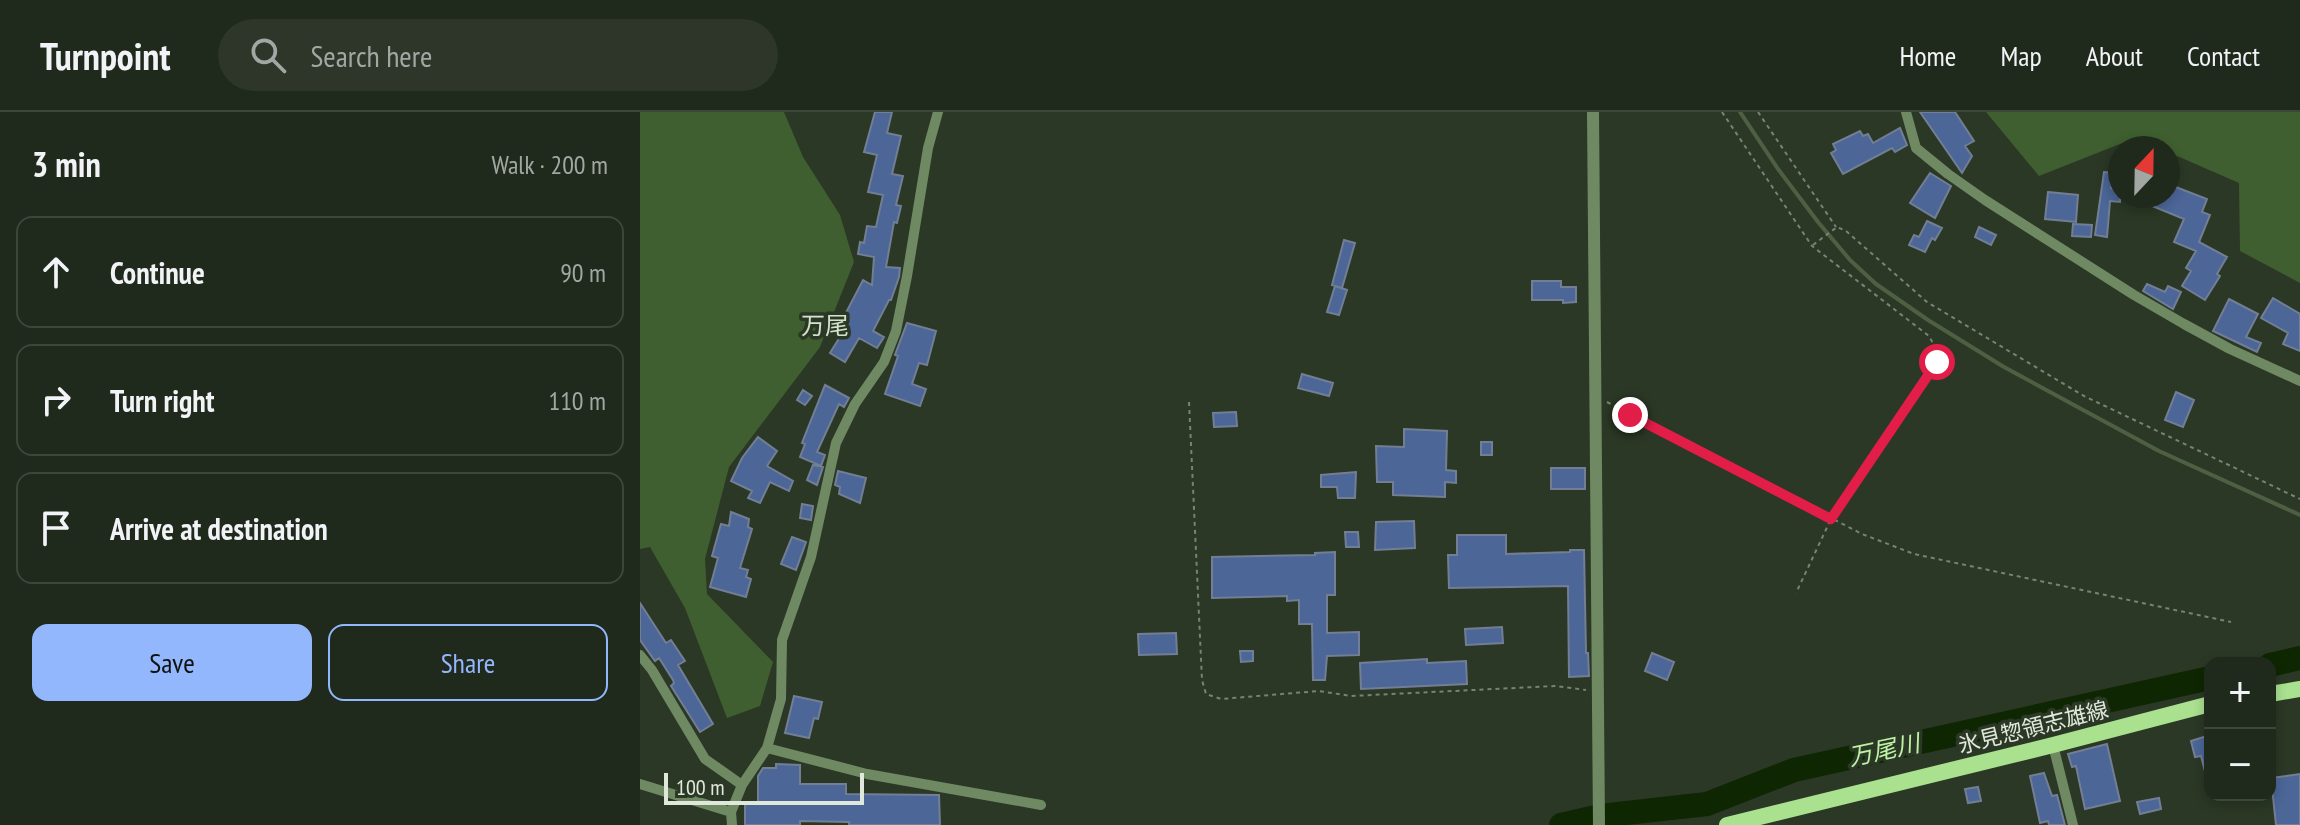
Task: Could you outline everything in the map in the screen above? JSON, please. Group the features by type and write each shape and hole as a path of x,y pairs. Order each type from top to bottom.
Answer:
{"main road":[{"path":"2276,693 2300,689"},
{"name":"氷見惣領志雄線","path":"1727,825 2204,706"}],"street":[{"path":"732,825 731,812 742,785 767,748 781,699 782,640 811,557 836,443 855,404 884,362 896,331 928,148 938,112"},
{"path":"1593,112 1599,825"},
{"path":"1906,112 1916,148 1985,200 2184,324 2300,381"},
{"path":"640,655 705,759 742,785"},
{"path":"2053,745 2073,825"},
{"path":"767,748 867,774 1041,805"},
{"path":"640,784 731,812"}],"path":[{"path":"1722,112 1812,246 1929,336 1936,349 1937,362 1831,519 1796,593"},
{"path":"1758,112 1837,227 1846,231 1927,302 2084,396 2300,499"},
{"path":"1812,246 1837,227"},
{"path":"1596,396 1831,519 1914,554 2231,622"},
{"path":"1189,402 1202,680 1206,694 1221,699 1319,691 1351,696 1555,686 1599,692"}],"green space":[{"path":"640,112 784,112 803,157 840,215 854,262 820,347 729,467 705,559 707,594 773,662 760,706 727,718 685,608 650,547 640,549"},
{"path":"1986,112 2300,112 2300,283 2240,251 2239,183 2180,157 2180,136 2108,136 2108,149 2039,176"}],"building":[{"path":"875,112 892,112 887,133 901,136 892,174 903,176 896,205 901,206 897,223 894,222 886,267 900,268 899,277 891,300 873,331 884,337 877,348 859,338 845,362 830,353 845,329 839,326 863,280 872,285 874,257 858,254 867,226 876,227 883,195 868,192 877,155 864,152"},
{"path":"1920,112 1955,112 1974,141 1965,146 1972,156 1962,173"},
{"path":"1900,128 1907,145 1895,152 1892,148 1843,174 1831,153 1836,150 1833,144 1860,131 1863,136 1868,134 1873,143"},
{"path":"2104,172 2108,172 2107,237 2095,235"},
{"path":"1930,173 1951,186 1935,218 1910,203"},
{"path":"2180,189 2207,199 2202,212 2210,215 2199,242 2227,257 2217,274 2220,276 2205,300 2182,286 2191,271 2186,268 2196,251 2174,242 2184,219 2157,208 2180,208"},
{"path":"2048,192 2078,195 2076,222 2045,219"},
{"path":"1927,221 1942,228 1925,252 1909,245 1914,235 1919,237"},
{"path":"2073,224 2092,225 2091,237 2072,236"},
{"path":"1979,227 1996,235 1991,245 1975,237"},
{"path":"1344,240 1355,243 1342,288 1332,285"},
{"path":"1532,281 1561,281 1561,287 1576,287 1576,302 1532,300"},
{"path":"2147,284 2165,292 2168,286 2181,292 2173,309 2143,291"},
{"path":"1335,286 1347,290 1339,315 1327,312"},
{"path":"2273,298 2300,314 2300,351 2283,344 2288,333 2261,318"},
{"path":"2229,299 2258,314 2246,337 2261,343 2257,352 2213,331"},
{"path":"907,323 936,331 927,365 919,363 912,384 926,389 920,406 885,394"},
{"path":"1302,374 1333,383 1329,396 1298,388"},
{"path":"825,385 849,398 844,407 839,404 817,452 825,455 821,466 800,457 805,444 802,443"},
{"path":"803,390 812,396 805,405 797,400"},
{"path":"2176,392 2194,400 2183,427 2165,420"},
{"path":"1236,412 1237,426 1214,427 1213,413"},
{"path":"1404,429 1447,431 1446,470 1456,471 1456,483 1445,482 1445,497 1393,495 1393,482 1377,482 1376,446 1404,447"},
{"path":"758,437 777,451 767,466 793,481 789,491 770,482 760,503 748,498 752,491 731,481 742,458"},
{"path":"1481,442 1492,442 1492,455 1481,455"},
{"path":"813,465 823,467 817,485 807,480"},
{"path":"1551,468 1585,468 1585,489 1551,489"},
{"path":"838,471 866,478 860,503 839,494 840,487 835,485"},
{"path":"1356,472 1355,498 1338,498 1337,487 1321,487 1321,475"},
{"path":"802,504 813,506 811,520 800,518"},
{"path":"731,512 749,519 748,527 752,529 740,568 748,570 746,577 751,579 746,597 710,587 718,558 712,556 721,524 729,526"},
{"path":"1414,521 1415,548 1375,550 1376,522"},
{"path":"1345,532 1358,532 1359,547 1346,547"},
{"path":"1457,535 1506,535 1506,554 1584,550 1589,676 1569,677 1568,586 1449,588 1448,555 1457,555"},
{"path":"792,537 806,542 796,570 781,564"},
{"path":"1335,552 1335,595 1327,595 1327,633 1359,632 1359,655 1327,656 1325,680 1313,680 1312,624 1299,624 1299,600 1287,601 1287,596 1212,598 1212,557"},
{"path":"640,603 666,643 671,640 685,661 678,665 713,724 700,732 671,686 673,680 659,658 655,661 640,640"},
{"path":"1502,627 1503,643 1466,645 1465,629"},
{"path":"1176,633 1177,654 1139,655 1138,634"},
{"path":"1240,651 1253,651 1253,661 1241,662"},
{"path":"1652,653 1674,662 1667,680 1645,671"},
{"path":"1427,659 1427,663 1466,661 1467,684 1361,689 1360,663"},
{"path":"794,696 822,702 809,738 785,733"},
{"path":"2204,737 2204,767 2201,756 2195,757 2191,741"},
{"path":"2107,744 2120,801 2085,809 2076,766 2072,767 2068,754"},
{"path":"776,764 800,765 800,784 846,784 846,794 939,795 940,825 849,825 849,822 800,821 800,825 745,825 745,802 758,802 758,776 763,768 776,768"},
{"path":"2044,773 2052,796 2057,795 2065,825 2049,825 2048,821 2040,823 2030,776"},
{"path":"2300,774 2300,825 2276,825 2273,801 2276,801 2276,777"},
{"path":"1978,787 1981,801 1968,803 1965,789"},
{"path":"2159,798 2161,809 2140,814 2137,802"}],"waterway":[{"path":"1740,112 1818,222 1850,260 1876,284 2004,367 2159,451 2300,515"},
{"name":"万尾川","path":"2276,664 2300,658"},
{"name":"万尾川","path":"1561,825 1600,816 1707,804 1794,770 2204,679"}],"district":[{"name":"万尾","path":"825,325"}],"route":[{"path":"1630,415 1831,519 1937,362"}]}
